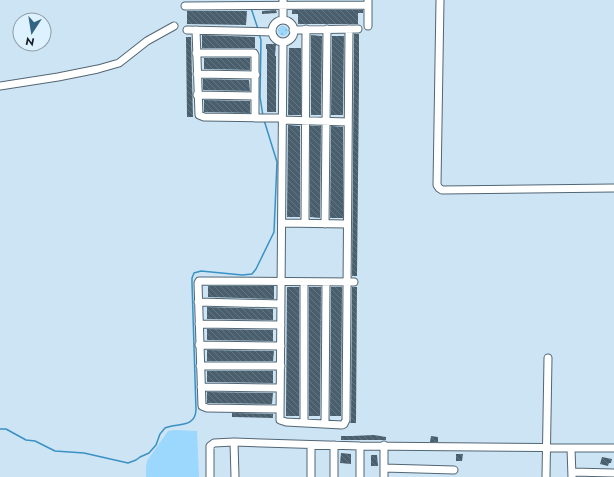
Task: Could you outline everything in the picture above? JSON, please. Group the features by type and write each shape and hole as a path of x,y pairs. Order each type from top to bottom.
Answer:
{"street":[{"path":"440,0 437,185 439,188 442,190 614,188"},
{"path":"185,6 194,3 251,5 368,2 368,26"},
{"path":"283,3 283,20"},
{"path":"283,20 289,22 294,30 292,38 283,42 276,39 272,32 276,23 283,20"},
{"path":"0,86 58,77 119,63 147,41 174,26"},
{"path":"305,223 306,29"},
{"path":"326,224 327,29"},
{"path":"283,42 280,420 286,422 342,425 346,420 350,282 347,224 349,29"},
{"path":"294,30 358,29"},
{"path":"187,30 272,32"},
{"path":"196,30 197,95 198,113 200,116 348,122"},
{"path":"196,53 254,53 256,57 255,96 260,118"},
{"path":"197,74 256,75"},
{"path":"197,95 255,96"},
{"path":"282,223 347,224"},
{"path":"279,409 204,408 202,406 199,345 199,281 350,282"},
{"path":"304,282 304,423"},
{"path":"325,424 326,282"},
{"path":"198,302 281,304"},
{"path":"199,324 281,325"},
{"path":"199,345 281,346"},
{"path":"546,477 548,358"},
{"path":"200,366 281,366"},
{"path":"201,387 280,388"},
{"path":"234,442 235,477"},
{"path":"210,477 210,446 214,443 234,442 360,446 614,448"},
{"path":"311,445 311,477"},
{"path":"334,445 334,477"},
{"path":"360,446 360,477"},
{"path":"384,446 384,477"},
{"path":"571,448 572,474 614,473"},
{"path":"384,468 454,470"}],"shaded area":[{"path":"283,26 288,31 283,36 278,31"},
{"path":"168,431 197,431 199,477 146,477 147,461"}],"building":[{"path":"276,10 277,13 262,14 262,11"},
{"path":"292,10 363,10 363,13 358,13 358,24 298,24 298,14 292,14"},
{"path":"187,11 247,11 246,25 187,24"},
{"path":"354,34 359,34 357,276 352,276"},
{"path":"202,35 255,37 255,48 202,48"},
{"path":"311,35 322,36 321,115 311,115"},
{"path":"332,36 344,36 343,115 331,115"},
{"path":"186,37 191,37 193,117 187,117"},
{"path":"266,44 276,44 276,112 267,112"},
{"path":"289,48 301,48 301,115 288,115"},
{"path":"204,58 250,58 250,70 204,69"},
{"path":"203,79 249,80 250,91 203,90"},
{"path":"204,100 250,101 250,113 204,112"},
{"path":"288,125 300,126 300,217 287,217"},
{"path":"310,126 321,126 320,218 310,217"},
{"path":"331,126 343,127 343,218 330,218"},
{"path":"208,286 274,286 274,299 208,297"},
{"path":"287,287 299,287 299,416 286,416"},
{"path":"309,287 321,287 320,416 309,416"},
{"path":"331,287 342,287 341,416 330,416"},
{"path":"352,287 357,287 356,423 350,423"},
{"path":"207,307 273,309 273,320 207,319"},
{"path":"207,329 273,330 273,341 207,340"},
{"path":"207,350 274,351 273,361 207,361"},
{"path":"207,371 273,371 273,383 207,382"},
{"path":"207,392 273,393 272,404 207,403"},
{"path":"232,413 273,414 273,418 232,417"},
{"path":"374,435 386,437 386,440 341,440 341,436"},
{"path":"431,436 438,437 438,442 430,442"},
{"path":"341,453 351,454 351,464 340,463"},
{"path":"456,454 463,454 462,461 456,461"},
{"path":"371,455 377,455 378,466 371,466"},
{"path":"602,457 612,459 608,466 600,464"}],"waterway":[{"path":"251,8 258,29"},
{"path":"259,34 261,40 260,97 263,116"},
{"path":"0,429 6,429 26,440 35,441 55,451 84,453 128,463 149,453 156,445 160,434 165,428 185,424 193,420 196,410 192,283 194,273 201,271 242,275 252,274 256,269 274,232 277,162 264,120"}]}
